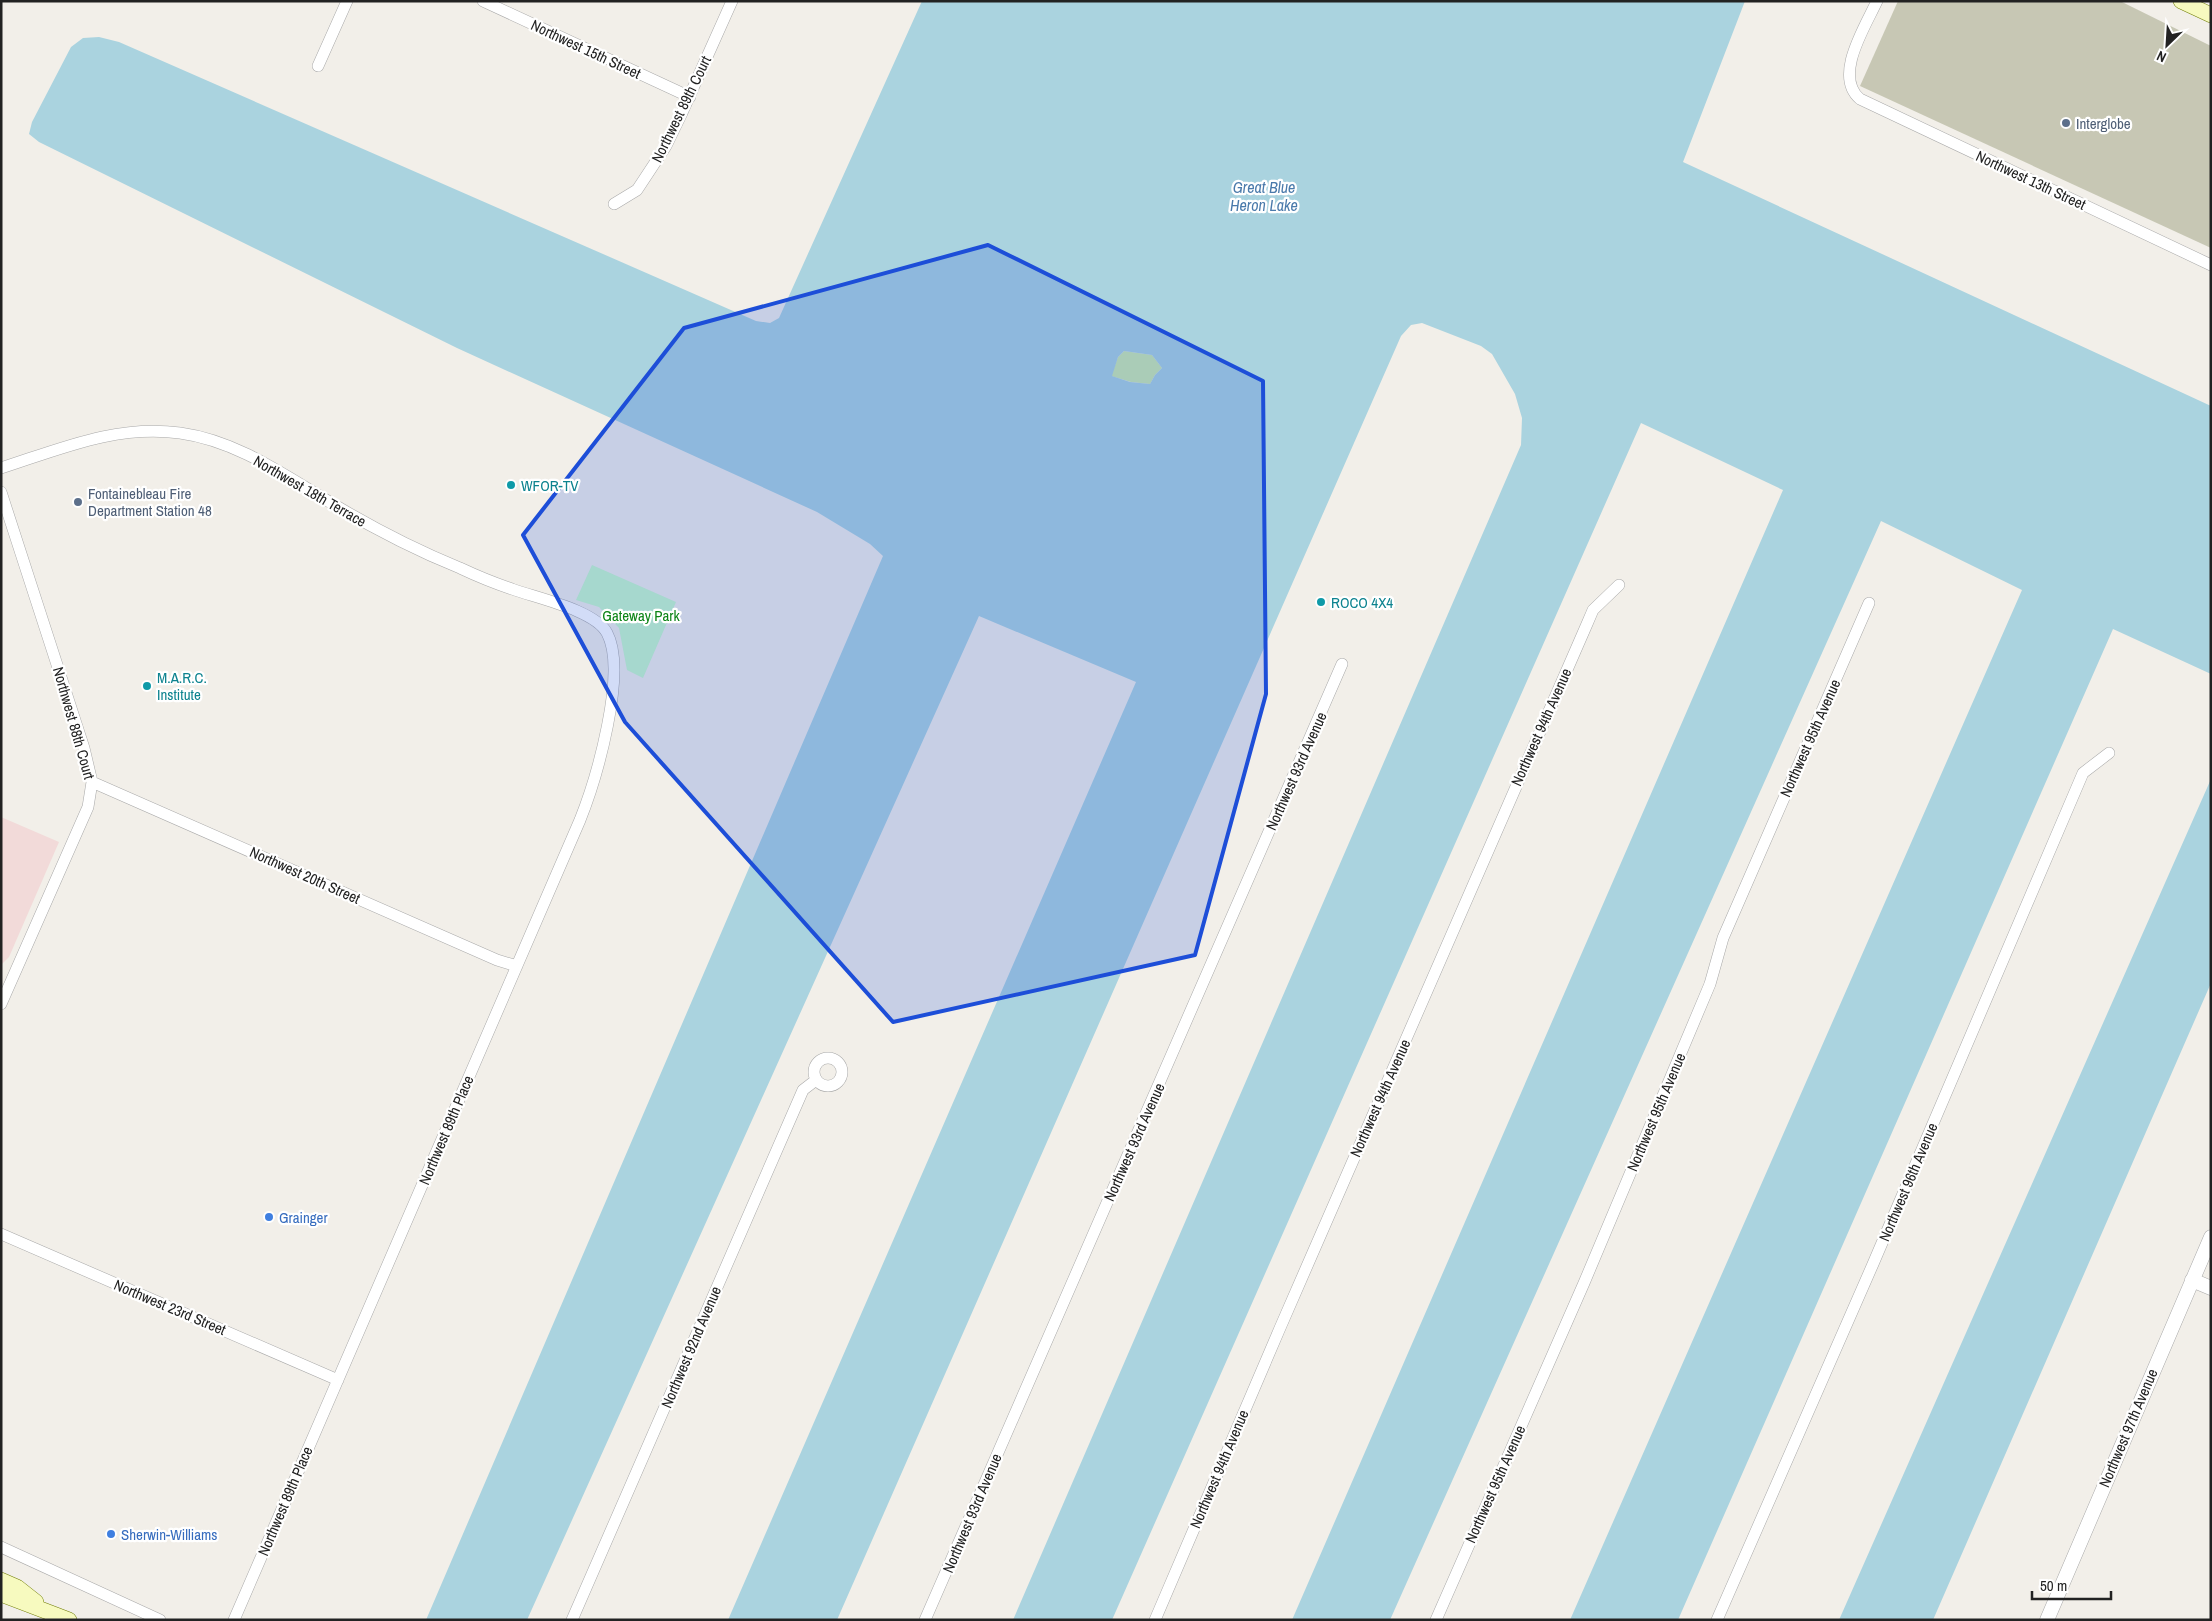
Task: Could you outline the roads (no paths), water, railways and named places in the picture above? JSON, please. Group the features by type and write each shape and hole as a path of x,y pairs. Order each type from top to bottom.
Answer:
{"main road":[{"path":"2181,1 2211,15"},
{"path":"1,1580 17,1587 43,1614"},
{"path":"1,1594 43,1614 69,1620"}],"street":[{"path":"318,66 346,1"},
{"name":"Northwest 15th Street","path":"483,1 690,97"},
{"name":"Northwest 89th Court","path":"614,204 636,190 643,183 672,135 732,1"},
{"name":"Northwest 13th Street","path":"1877,1 1850,63 1849,80 1853,94 1866,104 2211,265"},
{"name":"Northwest 18th Terrace","path":"1,468 106,435 163,431 205,438 262,461 344,511 417,549 495,583 580,613 605,629"},
{"name":"Northwest 88th Court","path":"1,492 84,748 92,782 88,807 6,982 1,1004"},
{"name":"Northwest 94th Avenue","path":"1155,1620 1273,1343 1586,624 1593,610 1619,585"},
{"name":"Northwest 95th Avenue","path":"1436,1620 1584,1284 1710,984 1723,938 1869,603"},
{"name":"Northwest 89th Place","path":"234,1620 578,826 600,760 614,673 611,642 605,629"},
{"name":"Northwest 93rd Avenue","path":"926,1620 1342,664"},
{"name":"Northwest 96th Avenue","path":"1717,1620 1873,1264 2083,773 2109,753"},
{"name":"Northwest 20th Street","path":"92,782 497,960 517,966"},
{"name":"Northwest 92nd Avenue","path":"572,1620 803,1090 816,1080"},
{"name":"Northwest 23rd Street","path":"1,1234 338,1380"},
{"name":"Northwest 97th Avenue","path":"2047,1620 2192,1280 2206,1262 2211,1237"},
{"path":"2192,1280 2211,1288"},
{"path":"1,1546 160,1620"}],"water":[{"name":"Great Blue Heron Lake","path":"922,1 1745,1 1683,162 2211,406 2211,674 2113,629 1678,1620 1570,1620 2022,590 1881,521 1390,1620 1292,1620 1783,490 1641,423 1112,1620 1013,1620 1521,445 1522,418 1515,394 1492,354 1481,346 1422,323 1411,325 1401,336 837,1620 728,1620 1136,682 979,616 527,1620 426,1620 883,556 870,544 817,512 457,348 39,142 29,134 32,122 71,47 83,38 99,37 119,42 756,321 770,323 779,318","holes":["1124,351 1152,355 1162,368 1150,384 1130,382 1112,376 1118,357"]},
{"path":"2211,779 2211,983 1933,1620 1839,1620"}],"place":[{"name":"Interglobe","path":"2066,123"},
{"name":"WFOR-TV","path":"511,485"},
{"name":"Fontainebleau Fire Department Station 48","path":"78,502"},
{"name":"ROCO 4X4","path":"1321,602"},
{"name":"M.A.R.C. Institute","path":"147,686"},
{"name":"Grainger","path":"269,1217"},
{"name":"Sherwin-Williams","path":"111,1534"}],"park label":[{"name":"Gateway Park","path":"641,615"}]}
